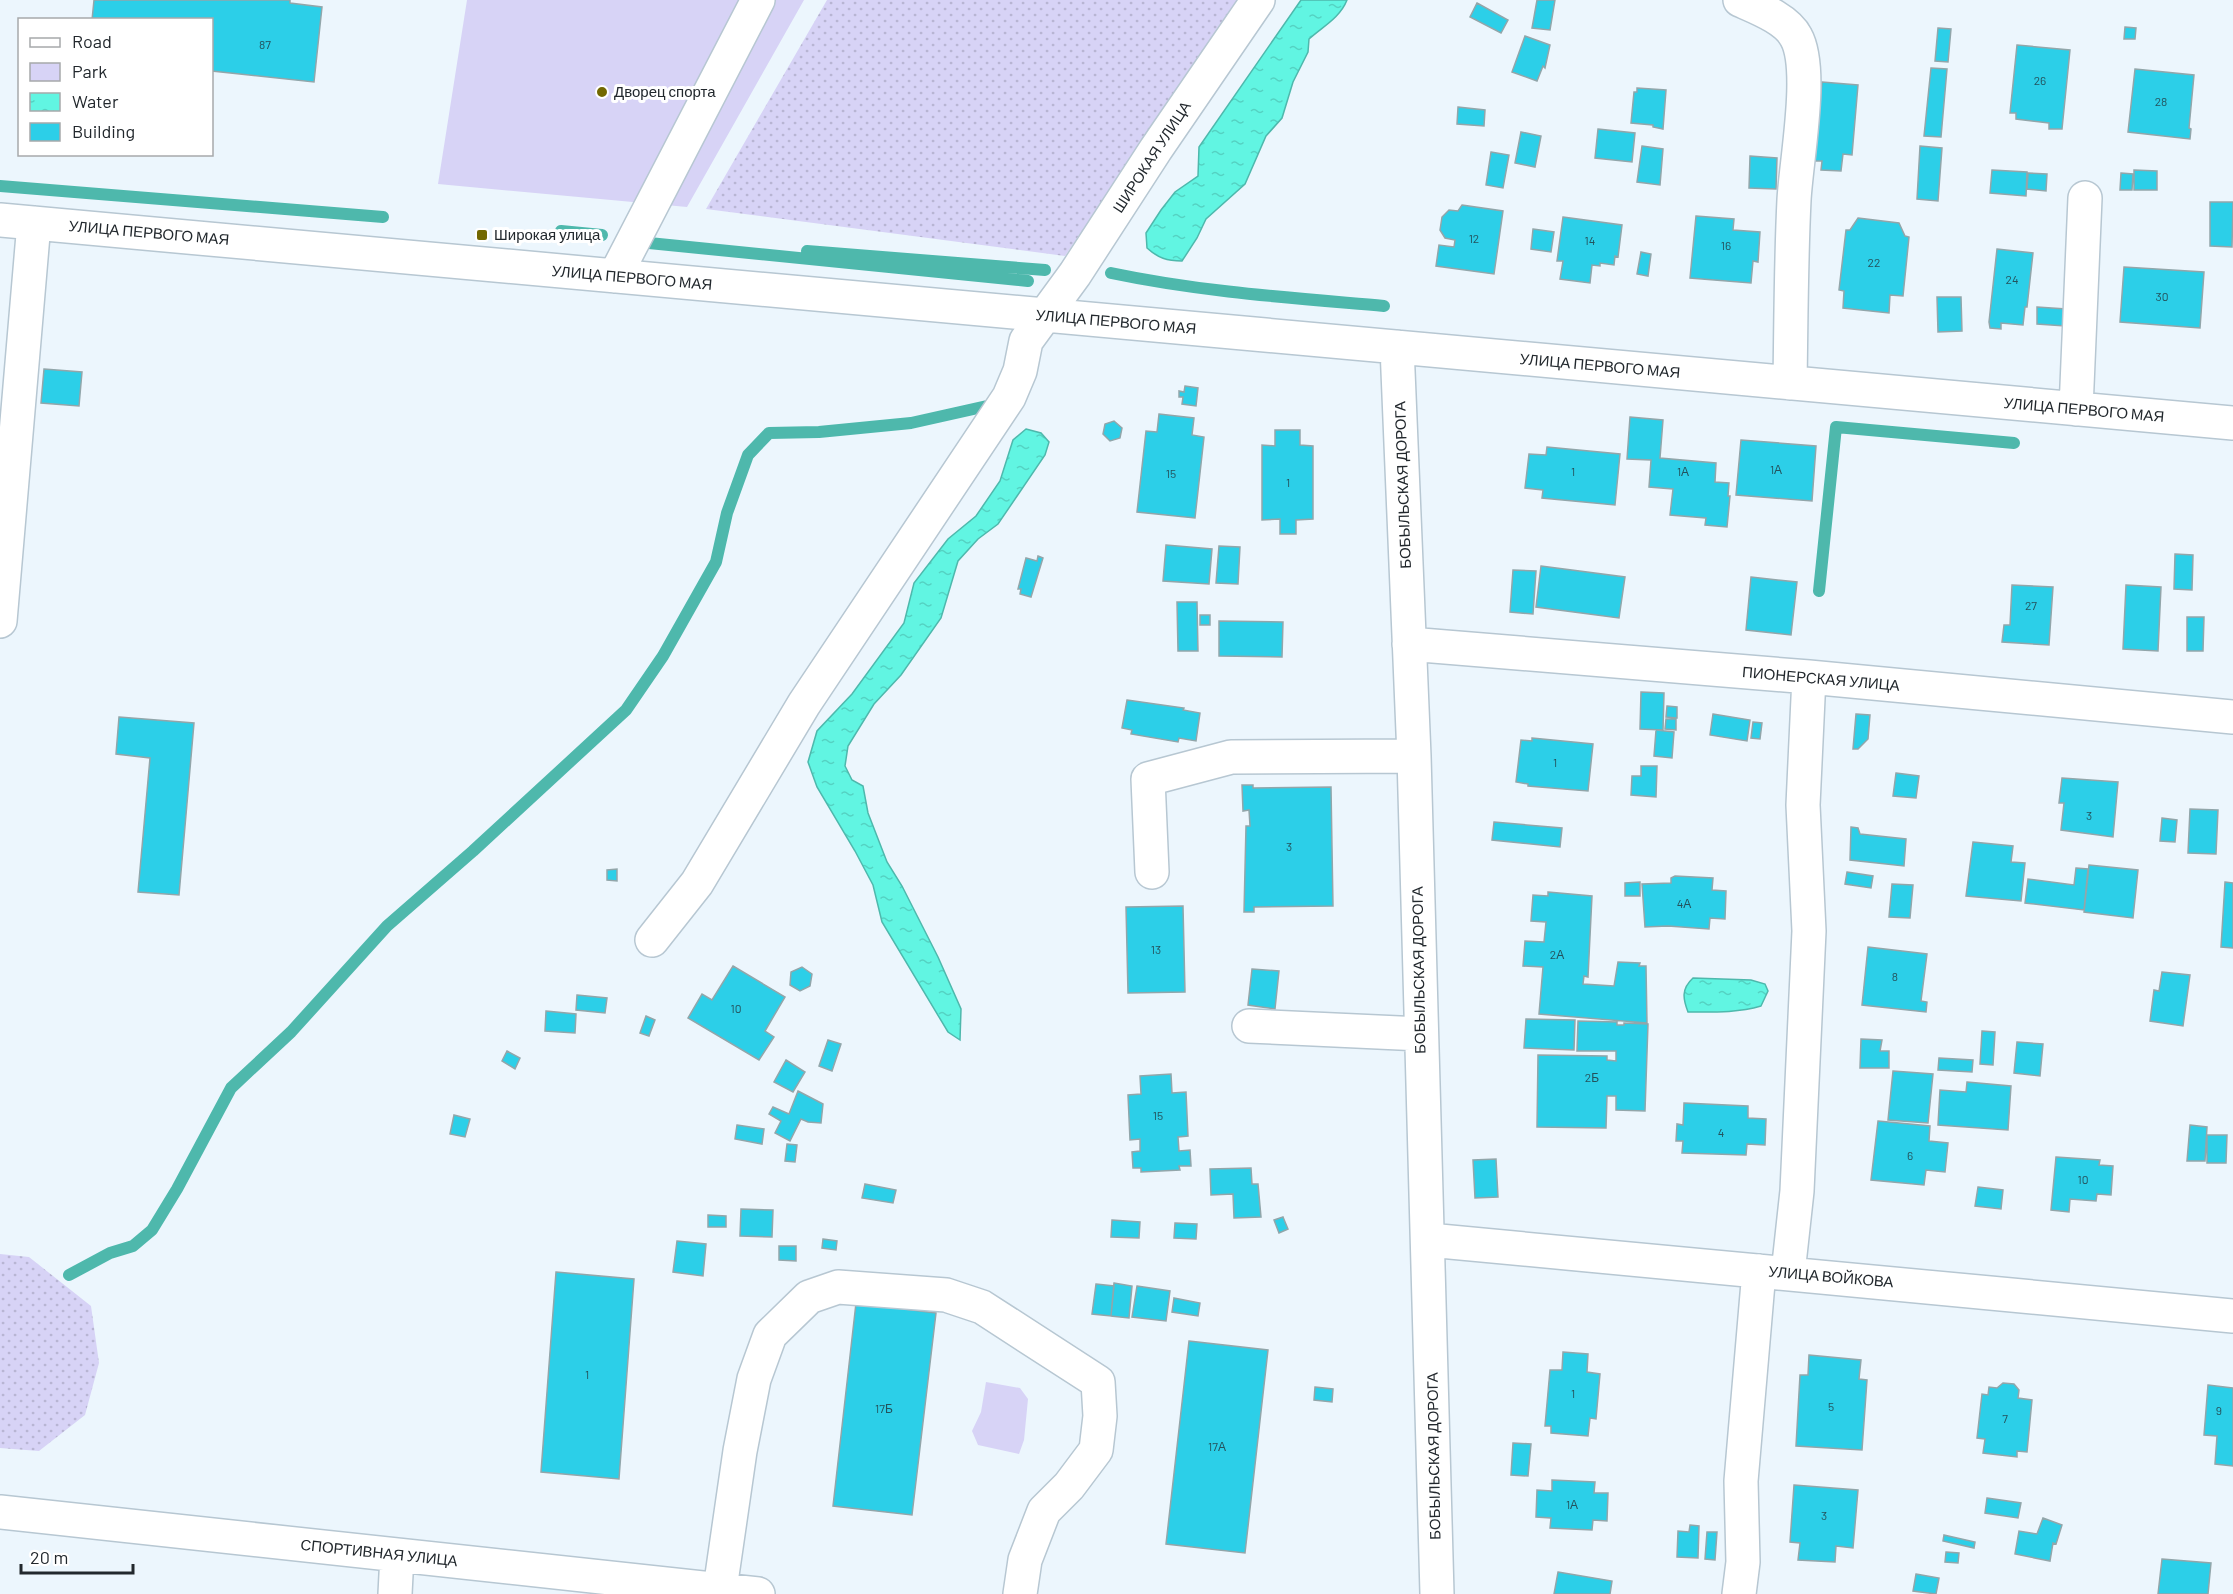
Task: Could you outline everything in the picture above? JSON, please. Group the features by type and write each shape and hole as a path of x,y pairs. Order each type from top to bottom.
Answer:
{"street":[{"path":"615,276 758,0"},
{"name":"ШИРОКАЯ УЛИЦА","path":"652,940 697,883 804,704 1009,397 1020,371 1026,341 1047,316 1156,149 1258,0"},
{"path":"1740,0 1775,16 1796,36 1803,61 1804,81 1794,199 1790,383"},
{"path":"2076,409 2085,198"},
{"name":"УЛИЦА ПЕРВОГО МАЯ","path":"0,220 2233,423"},
{"path":"0,621 13,300 34,223"},
{"name":"БОБЫЛЬСКАЯ ДОРОГА","path":"1397,347 1414,756 1437,1594"},
{"name":"ПИОНЕРСКАЯ УЛИЦА","path":"1409,644 1809,677 2233,717"},
{"path":"1740,1594 1743,1562 1741,1481 1773,1272 1797,1191 1809,931 1803,805 1809,677"},
{"path":"1152,872 1148,779 1231,757 1414,756"},
{"path":"1249,1026 1420,1034"},
{"name":"УЛИЦА ВОЙКОВА","path":"1429,1240 2233,1316"},
{"path":"720,1589 740,1451 754,1379 770,1335 809,1297 838,1287 946,1294 982,1307 1098,1382 1100,1416 1096,1450 1070,1486 1044,1511 1025,1560 1020,1594"},
{"name":"СПОРТИВНАЯ УЛИЦА","path":"0,1512 758,1594"},
{"path":"395,1594 397,1555"}],"green space":[{"name":"Дворец спорта","path":"467,0 804,0 687,207 438,184"},
{"path":"827,0 1240,0 1065,256 706,209"},
{"path":"0,1254 29,1257 91,1306 99,1363 85,1415 39,1451 0,1448"},
{"path":"986,1382 1020,1388 1028,1399 1024,1440 1019,1454 978,1445 972,1431 981,1412"}],"water":[{"path":"1301,0 1347,0 1335,17 1309,39 1308,52 1293,82 1282,118 1266,136 1245,184 1206,219 1182,261 1159,257 1147,248 1146,233 1175,192 1198,176 1199,147"},
{"path":"1026,429 1041,433 1049,442 1045,455 998,524 978,539 958,561 941,618 901,675 874,704 848,746 845,766 852,780 863,786 868,813 887,862 902,886 938,957 961,1009 960,1040 948,1032 882,922 873,885 817,787 808,762 817,731 852,694 904,623 914,583 948,539 976,516 1000,481 1013,440"},
{"path":"1693,978 1751,980 1765,984 1768,991 1761,1006 1734,1011 1688,1012 1684,994 1686,986"}],"building":[{"path":"94,0 290,0 290,3 322,7 314,82 213,71 213,18 92,18"},
{"path":"1537,0 1555,0 1550,30 1532,28"},
{"path":"1477,3 1508,20 1501,33 1470,17"},
{"path":"2125,27 2136,28 2135,39 2124,39"},
{"path":"1938,28 1951,29 1948,62 1935,61"},
{"path":"1525,36 1550,45 1545,68 1543,66 1537,81 1512,72"},
{"path":"2017,45 2070,50 2062,129 2049,129 2049,123 2016,119 2016,113 2010,113"},
{"path":"1931,68 1947,69 1941,137 1924,136"},
{"path":"2135,69 2194,75 2190,139 2128,132"},
{"path":"1822,82 1858,85 1852,155 1843,154 1841,171 1821,170 1822,161 1815,161"},
{"path":"1637,88 1666,90 1663,129 1653,127 1653,125 1631,123 1634,92 1637,92"},
{"path":"1458,107 1485,110 1484,126 1457,124"},
{"path":"1598,129 1635,133 1632,162 1595,158"},
{"path":"1521,132 1541,136 1535,167 1515,163"},
{"path":"1642,146 1663,149 1660,185 1637,182"},
{"path":"1920,146 1942,148 1938,201 1917,199"},
{"path":"1491,152 1509,155 1503,188 1486,185"},
{"path":"1750,156 1777,158 1776,189 1749,188"},
{"path":"1992,170 2027,172 2026,196 1990,193"},
{"path":"2134,170 2157,171 2157,190 2134,190"},
{"path":"2028,173 2047,174 2046,191 2027,189"},
{"path":"2121,173 2133,174 2132,190 2120,190"},
{"path":"2210,202 2233,202 2232,247 2210,246"},
{"path":"1462,205 1503,211 1494,274 1436,266 1439,245 1454,247 1455,240 1445,238 1440,230 1442,217 1449,210 1458,211"},
{"path":"1696,216 1734,219 1733,230 1760,232 1758,262 1753,261 1751,283 1690,278"},
{"path":"1563,217 1622,225 1618,257 1615,256 1614,265 1600,263 1600,266 1592,265 1590,283 1560,279 1563,261 1557,261"},
{"path":"1858,218 1899,223 1905,236 1909,237 1903,296 1890,295 1889,313 1843,308 1844,291 1839,290 1846,230 1850,230"},
{"path":"1533,229 1554,232 1551,252 1531,249"},
{"path":"1997,249 2033,253 2023,325 2001,323 2001,329 1990,328"},
{"path":"1641,252 1651,254 1648,276 1637,274"},
{"path":"2124,267 2204,272 2200,328 2120,322"},
{"path":"1937,297 1961,297 1962,331 1938,332"},
{"path":"2037,307 2066,309 2065,326 2037,324"},
{"path":"44,369 82,372 79,406 41,403"},
{"path":"1185,386 1198,388 1196,406 1182,404 1183,397 1179,397 1179,391 1184,392"},
{"path":"1159,414 1194,418 1192,435 1204,437 1195,518 1137,512 1146,431 1157,432"},
{"path":"1630,417 1663,420 1660,458 1716,463 1715,482 1729,483 1727,527 1705,525 1706,518 1670,515 1673,489 1649,487 1651,460 1627,459"},
{"path":"1114,421 1122,428 1120,438 1110,441 1103,434 1105,424"},
{"path":"1275,430 1300,430 1300,445 1313,446 1313,519 1296,520 1296,534 1280,534 1280,519 1262,520 1262,445 1275,446"},
{"path":"1741,440 1816,446 1812,501 1736,495"},
{"path":"1547,447 1620,454 1615,505 1542,498 1543,490 1525,488 1529,454 1546,455"},
{"path":"1166,545 1212,549 1209,584 1163,581"},
{"path":"1219,546 1240,547 1238,584 1216,583"},
{"path":"2175,554 2193,555 2192,590 2174,589"},
{"path":"1038,556 1043,558 1031,597 1020,594 1021,589 1018,589 1026,558 1037,561"},
{"path":"1541,566 1625,577 1619,618 1536,607"},
{"path":"1513,570 1536,571 1533,614 1510,612"},
{"path":"1751,577 1797,582 1791,635 1746,630"},
{"path":"2012,585 2053,587 2049,645 2002,642 2004,625 2010,625"},
{"path":"2126,585 2161,587 2158,651 2123,649"},
{"path":"1177,602 1197,602 1198,651 1178,651"},
{"path":"1200,615 1210,615 1210,625 1200,625"},
{"path":"2187,617 2204,617 2203,651 2187,651"},
{"path":"1219,621 1283,622 1282,657 1219,656"},
{"path":"1641,692 1664,693 1663,730 1640,729"},
{"path":"1127,700 1184,708 1183,710 1200,713 1196,741 1179,738 1178,742 1131,734 1132,730 1122,728"},
{"path":"1667,706 1677,707 1677,718 1666,717"},
{"path":"1713,714 1750,720 1747,741 1710,735"},
{"path":"1856,714 1870,715 1868,739 1858,749 1853,749"},
{"path":"119,717 194,723 179,895 138,892 150,758 116,754"},
{"path":"1666,719 1676,719 1676,730 1665,729"},
{"path":"1753,722 1762,723 1760,739 1751,738"},
{"path":"1656,730 1674,732 1672,758 1654,756"},
{"path":"1532,738 1593,744 1588,791 1528,786 1528,784 1516,782 1521,740 1532,741"},
{"path":"1641,766 1657,766 1656,797 1631,795 1632,776 1641,776"},
{"path":"1896,773 1919,776 1916,798 1893,796"},
{"path":"2062,778 2118,782 2113,837 2061,830 2064,803 2059,803"},
{"path":"1242,785 1253,785 1253,788 1331,787 1333,906 1254,907 1254,912 1244,912 1246,826 1250,826 1249,810 1243,811"},
{"path":"2190,809 2218,810 2216,854 2188,853"},
{"path":"2162,818 2177,820 2175,842 2160,841"},
{"path":"1494,822 1562,828 1560,847 1492,840"},
{"path":"1851,827 1858,828 1860,834 1906,839 1904,866 1850,860"},
{"path":"1973,842 2013,846 2011,862 2025,863 2021,901 1966,896"},
{"path":"2089,865 2138,870 2133,918 2084,912"},
{"path":"2076,868 2088,869 2084,910 2025,903 2028,879 2074,885"},
{"path":"617,869 617,881 607,880 607,870"},
{"path":"1847,872 1873,876 1871,888 1845,884"},
{"path":"1675,876 1713,878 1712,890 1726,891 1725,919 1710,918 1709,929 1645,927 1642,884 1671,883 1671,878"},
{"path":"1640,882 1640,896 1625,896 1625,883"},
{"path":"2225,882 2233,883 2233,948 2221,947"},
{"path":"1892,884 1913,885 1910,918 1889,917"},
{"path":"1548,892 1592,896 1588,977 1584,976 1583,984 1614,986 1618,962 1640,963 1639,966 1646,966 1647,1023 1539,1014 1543,967 1523,966 1525,941 1544,942 1546,922 1531,921 1533,895 1548,896"},
{"path":"1183,906 1185,992 1128,993 1126,907"},
{"path":"1868,947 1927,954 1921,1001 1927,1002 1926,1012 1862,1005"},
{"path":"733,966 785,997 765,1031 774,1037 759,1060 688,1018 702,994 712,1000"},
{"path":"802,967 812,974 810,986 800,991 790,985 791,972"},
{"path":"1252,969 1279,971 1275,1009 1248,1005"},
{"path":"2162,972 2190,975 2183,1026 2150,1021 2154,990 2159,991"},
{"path":"577,995 607,998 605,1013 576,1010"},
{"path":"546,1011 576,1014 575,1033 545,1031"},
{"path":"646,1016 655,1020 649,1036 640,1033"},
{"path":"1526,1019 1575,1020 1574,1050 1524,1048"},
{"path":"1578,1021 1617,1022 1617,1025 1648,1024 1645,1111 1616,1110 1616,1096 1607,1096 1606,1128 1537,1127 1538,1055 1607,1056 1607,1060 1616,1061 1616,1051 1577,1051"},
{"path":"1982,1031 1995,1032 1993,1065 1980,1064"},
{"path":"1861,1039 1882,1040 1880,1051 1889,1051 1889,1068 1860,1068"},
{"path":"828,1040 841,1044 832,1071 819,1066"},
{"path":"2017,1042 2043,1044 2040,1076 2014,1073"},
{"path":"507,1051 520,1058 515,1069 502,1061"},
{"path":"1939,1058 1973,1060 1972,1072 1938,1070"},
{"path":"786,1060 805,1072 793,1092 774,1082"},
{"path":"1893,1071 1933,1074 1928,1123 1888,1120"},
{"path":"1171,1074 1172,1093 1186,1092 1188,1136 1178,1137 1179,1151 1190,1150 1191,1166 1179,1166 1180,1170 1141,1172 1141,1168 1133,1168 1132,1152 1140,1151 1140,1139 1130,1140 1128,1095 1141,1094 1140,1076"},
{"path":"1967,1082 2011,1086 2008,1130 1938,1125 1940,1090 1966,1092"},
{"path":"798,1091 823,1104 821,1123 801,1119 790,1141 775,1133 781,1121 769,1114 773,1107 789,1114"},
{"path":"1684,1103 1748,1106 1748,1118 1766,1119 1765,1145 1747,1144 1746,1155 1682,1153 1683,1141 1676,1141 1677,1124 1683,1125"},
{"path":"454,1115 470,1119 465,1137 450,1134"},
{"path":"1878,1121 1930,1126 1929,1141 1948,1143 1945,1172 1926,1170 1924,1185 1871,1180"},
{"path":"737,1125 764,1129 762,1144 735,1139"},
{"path":"2190,1125 2207,1127 2205,1161 2187,1161"},
{"path":"2207,1135 2227,1135 2226,1163 2207,1163"},
{"path":"787,1144 797,1145 795,1162 785,1161"},
{"path":"2056,1157 2100,1160 2099,1165 2113,1166 2111,1195 2097,1194 2096,1201 2070,1199 2069,1212 2051,1210"},
{"path":"1496,1159 1498,1197 1475,1198 1473,1160"},
{"path":"1251,1168 1252,1184 1258,1184 1261,1217 1234,1218 1233,1194 1211,1195 1210,1169"},
{"path":"865,1184 896,1190 893,1203 862,1198"},
{"path":"1978,1187 2003,1190 2001,1209 1975,1206"},
{"path":"741,1209 773,1210 772,1237 740,1236"},
{"path":"708,1215 726,1216 726,1227 708,1227"},
{"path":"1283,1217 1288,1229 1279,1233 1274,1220"},
{"path":"1112,1220 1140,1222 1139,1238 1111,1237"},
{"path":"1175,1223 1197,1224 1196,1239 1174,1238"},
{"path":"823,1239 837,1241 836,1250 822,1248"},
{"path":"677,1241 706,1244 703,1276 673,1272"},
{"path":"779,1246 796,1246 796,1261 779,1260"},
{"path":"556,1272 634,1279 619,1479 541,1472"},
{"path":"1114,1283 1132,1286 1129,1318 1111,1316"},
{"path":"1096,1284 1114,1286 1111,1316 1092,1314"},
{"path":"1137,1286 1170,1291 1166,1321 1132,1317"},
{"path":"1174,1298 1200,1303 1198,1316 1172,1312"},
{"path":"856,1303 936,1313 912,1515 833,1506"},
{"path":"1189,1341 1268,1350 1245,1553 1166,1544"},
{"path":"1563,1352 1588,1354 1587,1372 1600,1374 1596,1419 1590,1418 1588,1436 1551,1433 1551,1426 1545,1426 1550,1370 1562,1370"},
{"path":"1809,1355 1861,1360 1859,1379 1867,1380 1862,1450 1796,1446 1800,1375 1808,1375"},
{"path":"2003,1383 2014,1384 2019,1390 2018,1398 2032,1400 2027,1452 2017,1451 2017,1457 1983,1453 1985,1439 1977,1438 1982,1394 1988,1395 1989,1387 1997,1388"},
{"path":"2208,1385 2233,1388 2233,1466 2215,1464 2217,1436 2204,1435"},
{"path":"1315,1387 1333,1389 1332,1402 1314,1400"},
{"path":"1513,1443 1531,1444 1528,1476 1511,1475"},
{"path":"1552,1480 1595,1482 1594,1493 1608,1493 1607,1521 1593,1520 1592,1530 1550,1528 1551,1518 1536,1517 1537,1490 1552,1491"},
{"path":"1794,1485 1858,1490 1853,1548 1836,1546 1835,1562 1798,1560 1800,1543 1790,1542"},
{"path":"1987,1498 2021,1503 2018,1518 1985,1513"},
{"path":"2043,1518 2062,1525 2056,1544 2053,1543 2050,1561 2015,1554 2019,1531 2037,1534"},
{"path":"1690,1525 1699,1526 1698,1558 1677,1557 1678,1531 1689,1532"},
{"path":"1707,1532 1717,1532 1715,1560 1705,1559"},
{"path":"1944,1535 1975,1542 1974,1548 1943,1541"},
{"path":"1946,1552 1959,1553 1958,1563 1945,1562"},
{"path":"2162,1559 2211,1563 2208,1594 2158,1594"},
{"path":"1558,1572 1612,1581 1610,1594 1554,1594"},
{"path":"1916,1574 1939,1578 1936,1594 1913,1591"}],"waterway":[{"path":"0,186 383,217"},
{"path":"561,231 602,235"},
{"path":"649,243 1028,281"},
{"path":"807,251 1045,270"},
{"path":"1111,273 1213,290 1384,306"},
{"path":"69,1275 110,1253 133,1246 152,1230 177,1189 231,1088 291,1032 387,926 473,851 626,710 663,656 716,562 727,513 748,455 769,433 819,432 911,423 987,406"},
{"path":"1819,591 1836,427 2014,443"}],"place":[{"name":"Дворец спорта","path":"602,92"},
{"name":"Широкая улица","path":"482,235"}]}
